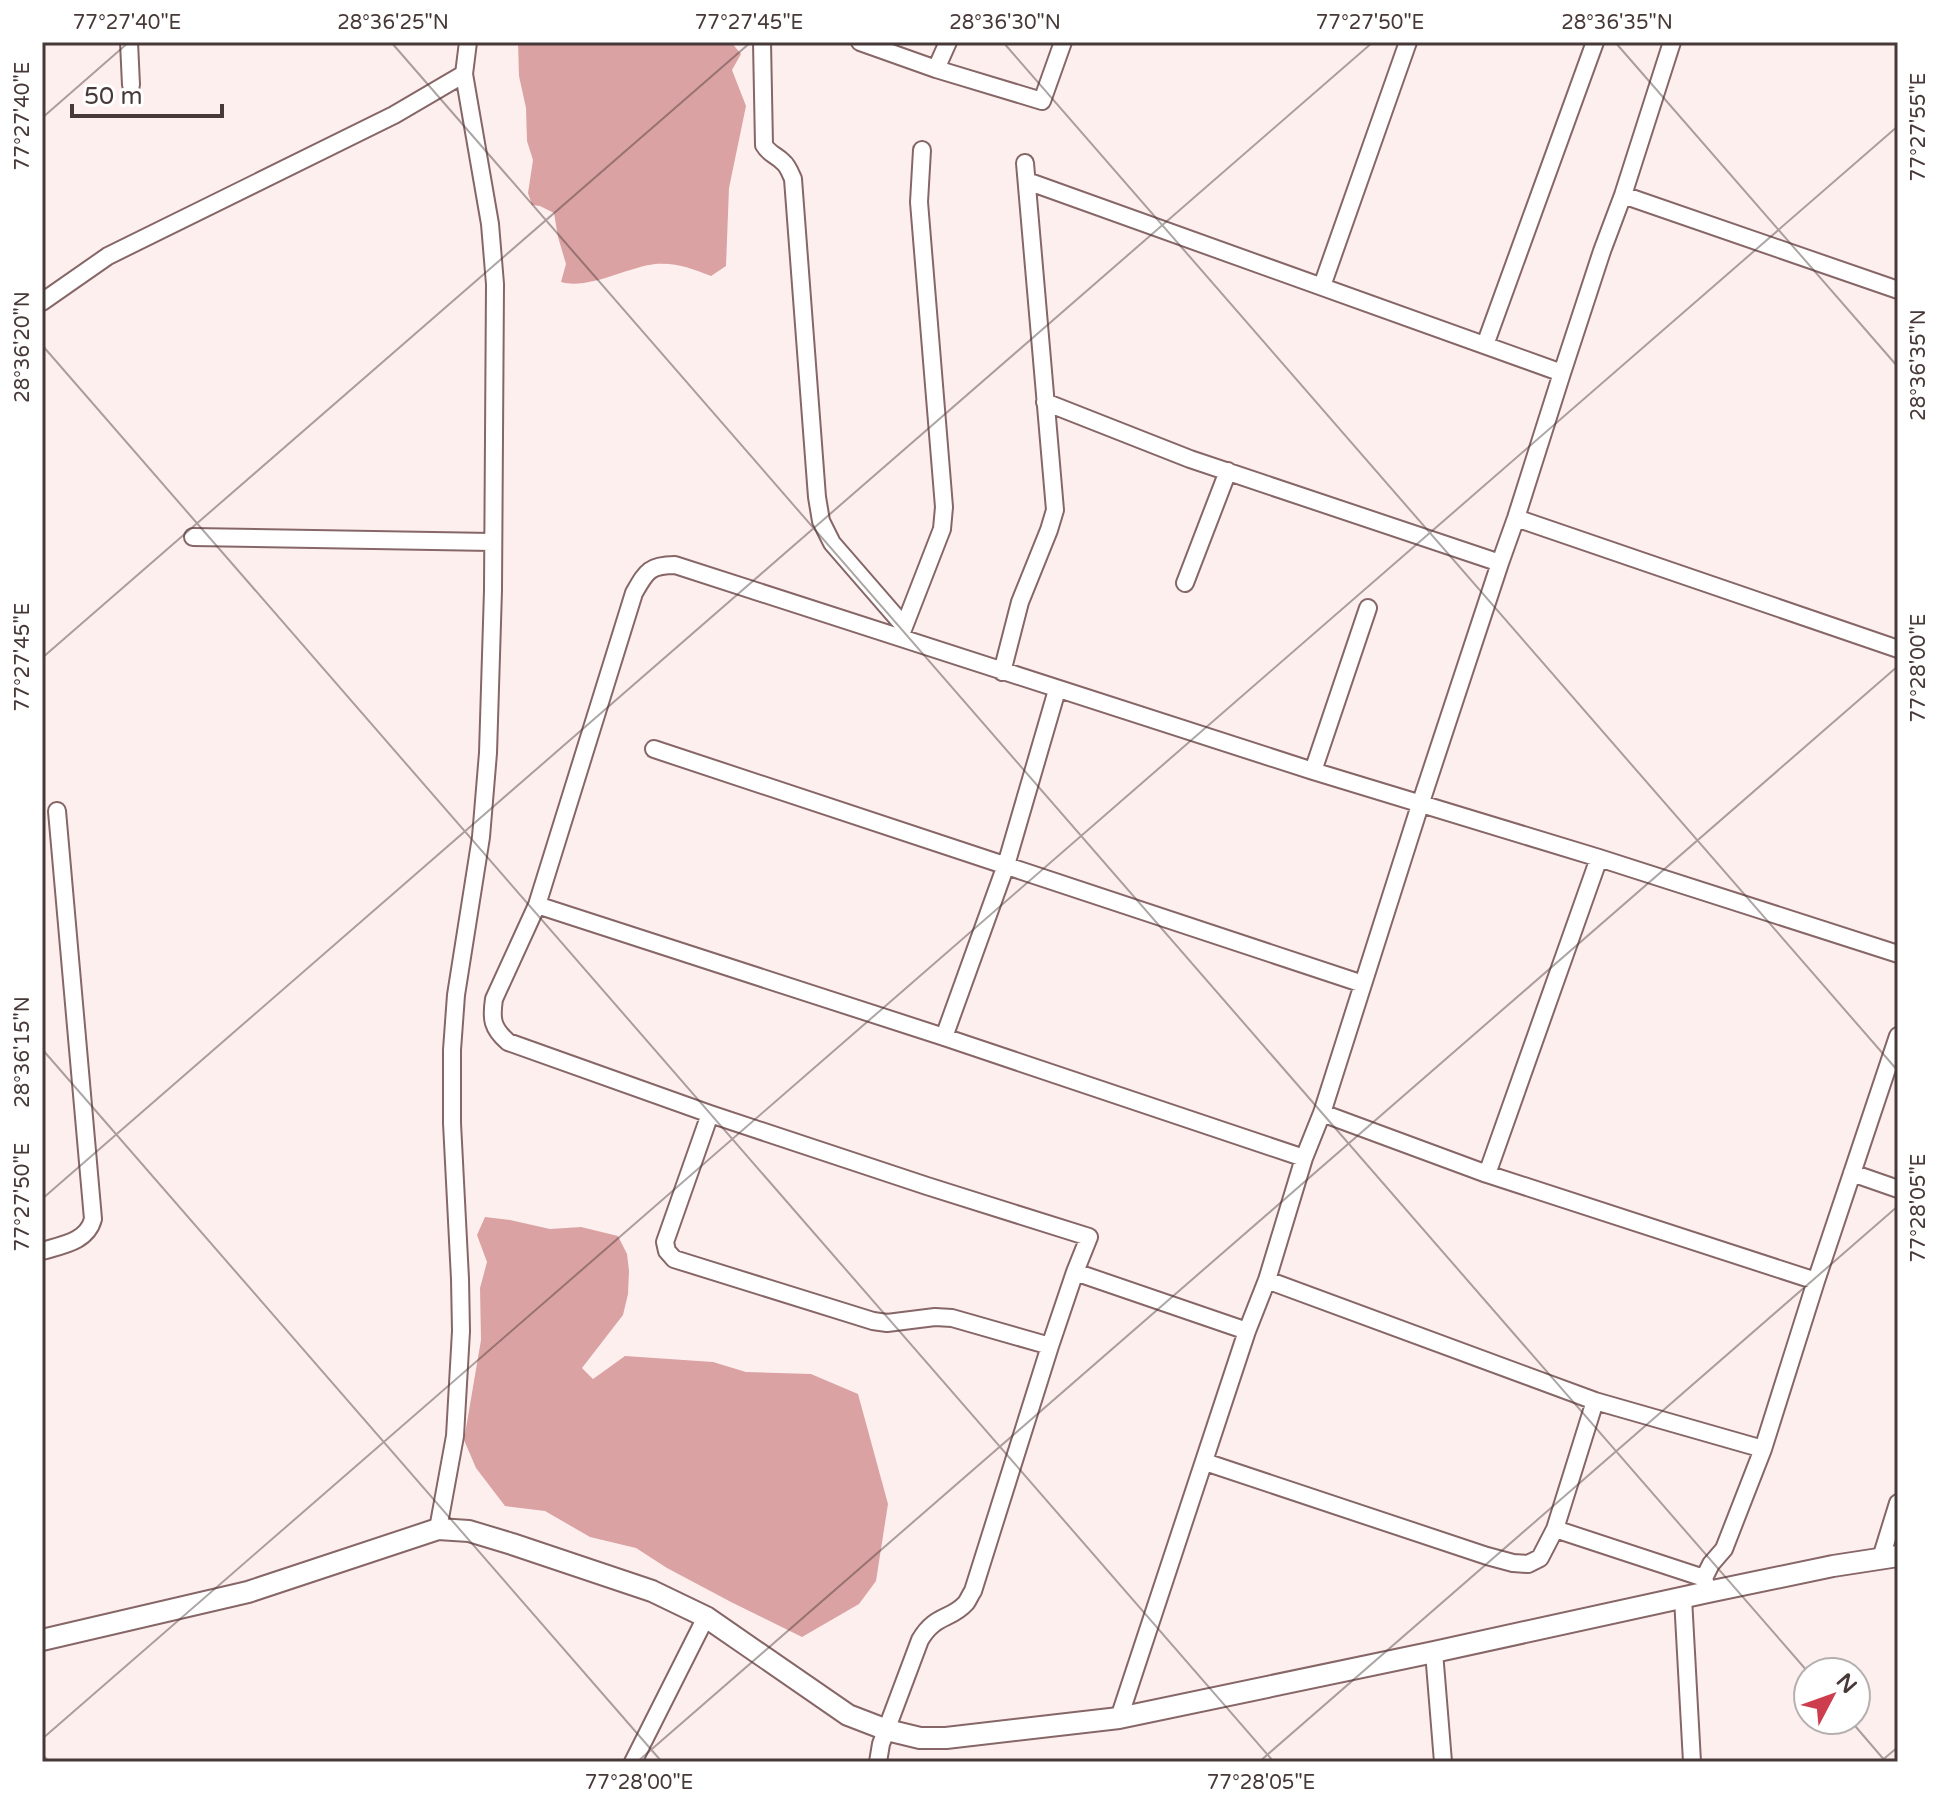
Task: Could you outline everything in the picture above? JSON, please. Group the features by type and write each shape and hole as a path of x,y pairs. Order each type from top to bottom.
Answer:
{"street":[{"path":"129,42 131,85"},
{"path":"438,1529 455,1436 461,1331 452,1050 456,995 481,837 488,753 493,590 495,284 490,224 464,74 468,42"},
{"path":"762,42 764,145 781,159 793,179 821,521 832,543 902,632"},
{"path":"860,42 1042,101 1063,42"},
{"path":"936,69 948,42"},
{"path":"1322,286 1408,42"},
{"path":"1485,345 1595,42"},
{"path":"1119,1718 1247,1331 1267,1280 1304,1158 1322,1113 1420,805 1672,42"},
{"path":"42,302 108,256 394,115 464,74"},
{"path":"902,632 942,529 944,507 919,202 922,150"},
{"path":"1002,672 1020,602 1055,510 1025,163"},
{"path":"1027,181 1562,373"},
{"path":"1623,195 1898,290"},
{"path":"1045,402 1190,459 1500,563"},
{"path":"1185,583 1228,471"},
{"path":"1516,518 1898,649"},
{"path":"193,537 492,542"},
{"path":"878,1762 881,1744 926,1629 966,1603 973,1591 1050,1346 1089,1237 710,1114 508,1042 498,1034 493,1024 494,999 537,905 634,593 646,573 658,565 675,565 902,632 1002,672 1057,690 1898,954"},
{"path":"1313,771 1368,608"},
{"path":"944,1037 1006,865 1057,690"},
{"path":"654,749 1363,984"},
{"path":"42,1251 85,1235 93,1219 57,811"},
{"path":"1487,1174 1599,858"},
{"path":"537,905 1304,1158"},
{"path":"1706,1585 1711,1564 1724,1549 1763,1449 1898,1036"},
{"path":"1322,1113 1487,1174 1816,1281"},
{"path":"710,1114 665,1242 667,1251 674,1259 873,1321 887,1323 952,1318 1050,1346"},
{"path":"1852,1173 1898,1189"},
{"path":"1075,1272 1247,1331"},
{"path":"1267,1280 1595,1401 1763,1449"},
{"path":"1205,1462 1513,1563 1528,1564 1540,1558 1555,1529 1595,1401"},
{"path":"42,1640 248,1592 438,1529 469,1531 652,1591 706,1617 848,1715 887,1730 920,1738 946,1738 1119,1718 1683,1598 1706,1585 1889,1557 1898,1503"},
{"path":"1555,1529 1706,1585"},
{"path":"1683,1598 1692,1762"},
{"path":"633,1762 706,1617"},
{"path":"1434,1652 1443,1762"}],"shaded area":[{"path":"518,42 731,42 741,54 732,70 746,106 729,188 726,266 711,276 677,265 655,264 583,283 561,282 566,264 554,213 532,205 528,193 533,160 527,141"},
{"path":"485,1217 550,1229 581,1227 618,1236 627,1254 628,1294 623,1315 582,1368 593,1379 625,1356 713,1362 746,1372 811,1374 858,1394 888,1504 876,1581 859,1604 802,1637 667,1568 636,1548 590,1537 545,1511 505,1506 476,1468 464,1440 481,1340 480,1288 487,1262 477,1235"}]}
